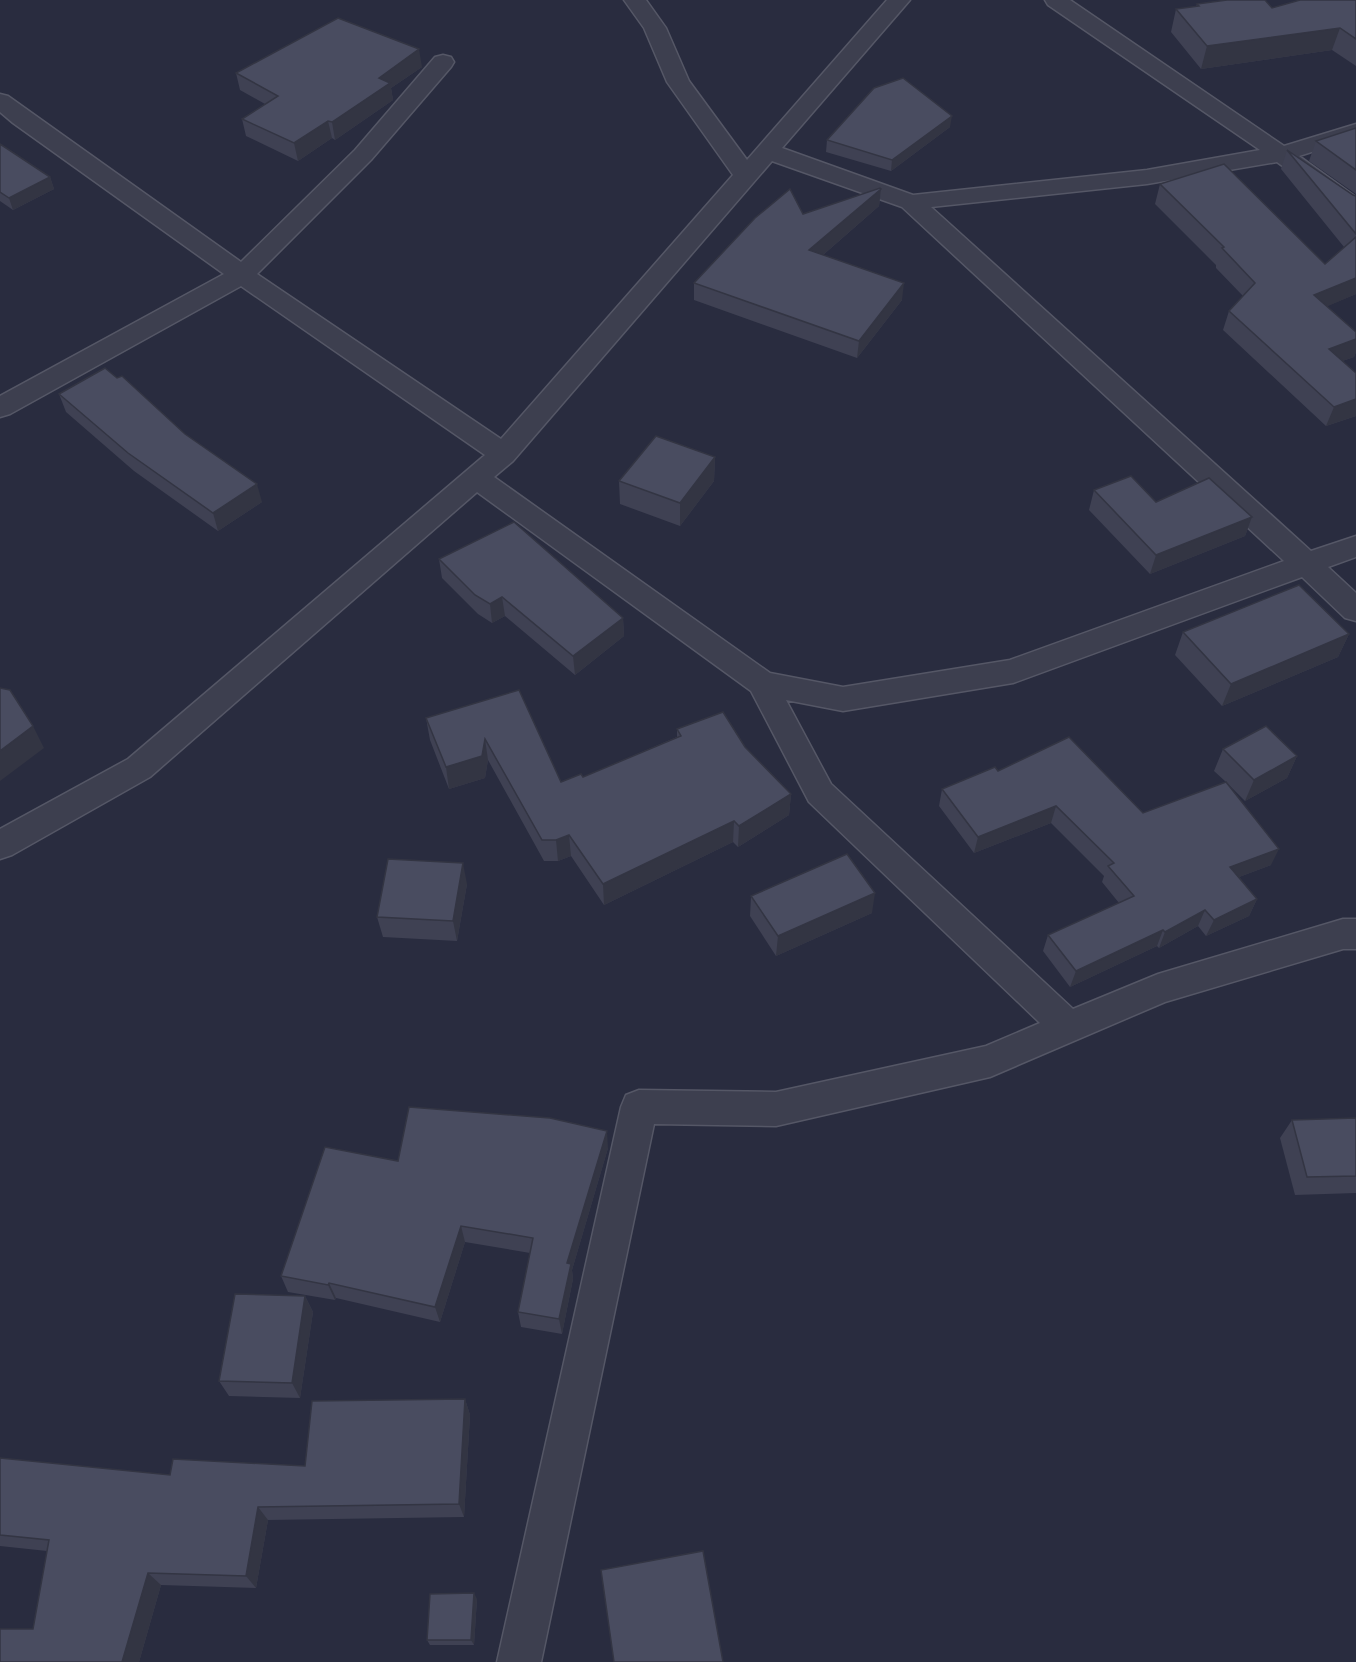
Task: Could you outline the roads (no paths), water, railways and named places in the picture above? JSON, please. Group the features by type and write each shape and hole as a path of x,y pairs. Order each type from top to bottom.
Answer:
{"street":[{"path":"635,0 655,27 678,82 745,174"},
{"path":"0,845 139,768 503,454 899,0"},
{"path":"1056,0 1356,208"},
{"path":"0,408 242,275 363,156 443,62"},
{"path":"0,101 242,275 503,454"},
{"path":"911,202 1148,177 1281,154 1356,131"},
{"path":"767,150 911,202 1356,610"},
{"path":"475,477 762,684 843,699 1013,671 1356,546"},
{"path":"762,684 820,793 1068,1027"},
{"path":"519,1662 639,1107 776,1109 990,1061 1158,989 1343,934 1356,934"}]}
